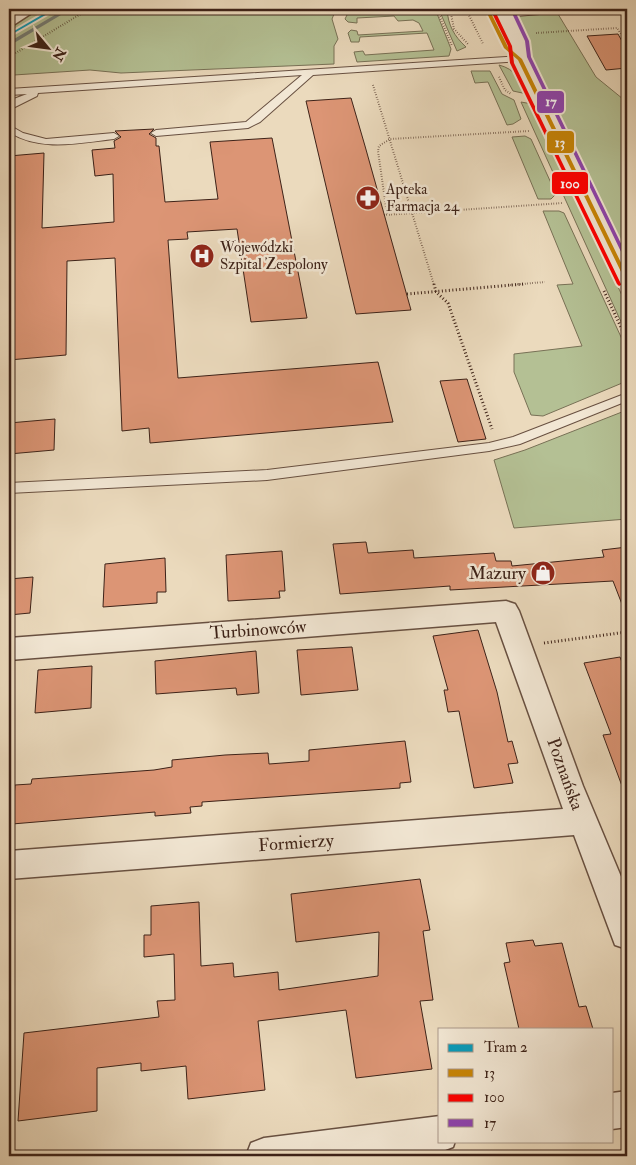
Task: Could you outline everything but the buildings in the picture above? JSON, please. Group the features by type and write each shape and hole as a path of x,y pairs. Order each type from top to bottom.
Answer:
{"main road":[{"path":"487,9 506,48 520,59"},
{"path":"503,11 519,44 520,59 626,274"}],"street":[{"path":"9,21 30,9"},
{"name":"Poznańska","path":"506,611 582,821 599,858 627,934"},
{"name":"Turbinowców","path":"9,649 506,611"},
{"name":"Formierzy","path":"9,865 582,821"},
{"path":"614,1111 627,1110"},
{"path":"264,1156 438,1134"}],"lane":[{"path":"503,11 574,9"},
{"path":"9,92 520,59"},
{"path":"156,133 222,129 248,125 258,120 311,72"},
{"path":"9,107 22,98 46,89"},
{"path":"9,128 30,139 51,141 114,136"},
{"path":"9,488 267,475 490,447 516,441 627,398"}],"path":[{"path":"9,57 89,9"},
{"path":"442,9 438,12 452,46"},
{"path":"450,9 450,19 458,36 491,61"},
{"path":"466,9 506,90 515,98"},
{"path":"528,33 617,28 627,44"},
{"path":"368,68 436,292 448,303 494,434"},
{"path":"529,131 390,139 379,146 378,151 386,214 563,203"},
{"path":"407,294 545,282"},
{"path":"519,646 627,632"}],"green space":[{"path":"38,9 336,9 332,19 338,39 334,46 334,64 121,73 90,70 14,75 9,78 9,26"},
{"path":"350,9 401,9 418,13 424,9 436,11 451,49 449,56 357,62 354,52 363,51 365,55 434,50 427,33 360,37 359,42 351,42 348,33 351,30 357,31 358,35 423,31 419,23 413,20 398,21 394,16 357,18 357,23 348,22 345,19"},
{"path":"447,9 452,30 466,47 457,51 440,12"},
{"path":"507,9 555,9 596,77 623,99 627,99 627,254"},
{"path":"499,65 509,69 517,76 527,94 513,91"},
{"path":"471,71 490,71 502,94 514,100 521,119 507,125 488,82 475,83"},
{"path":"521,102 532,104 627,306 627,335"},
{"path":"525,136 531,139 556,194 551,199 538,199 512,137"},
{"path":"543,211 559,211 564,213 627,350 627,381 543,416 531,415 514,372 514,354 582,346 557,285 573,284"},
{"path":"627,410 627,519 514,528 494,460 525,450"}],"waterway":[{"path":"9,44 68,9"}],"tram line":[{"name":"2","path":"9,35 54,9"}],"transit line":[{"name":"13","path":"487,9 506,48 520,59 627,280"},
{"name":"17","path":"512,9 527,41 529,57 627,260"},
{"name":"100","path":"494,13 510,46 512,63 619,284"}],"place":[{"name":"Apteka Farmacja 24","path":"368,198"},
{"name":"Wojewódzki Szpital Zespolony","path":"202,256"},
{"name":"Mazury","path":"543,573"}]}
